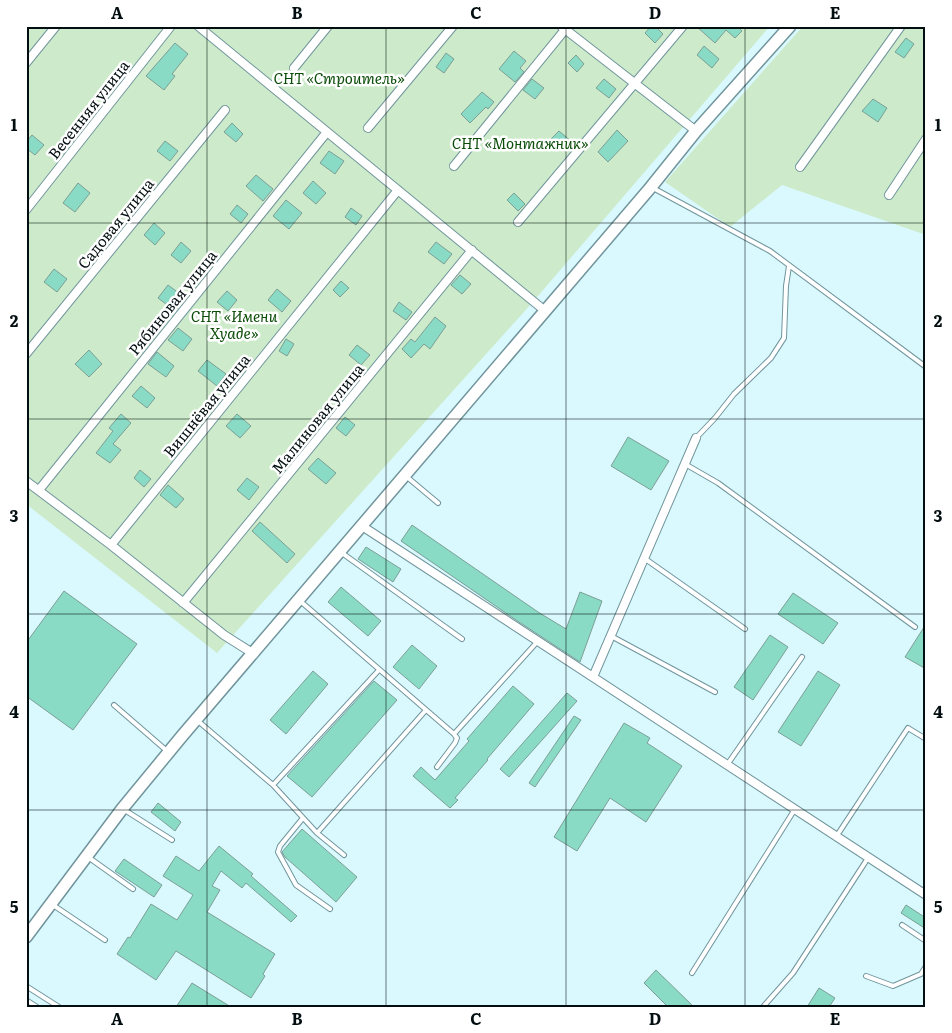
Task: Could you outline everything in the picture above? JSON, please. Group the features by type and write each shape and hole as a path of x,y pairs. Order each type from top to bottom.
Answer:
{"street":[{"path":"26,63 56,26"},
{"name":"Весенняя улица","path":"26,210 171,26"},
{"path":"198,26 544,310"},
{"path":"294,68 328,26"},
{"path":"368,128 453,26"},
{"path":"518,222 683,26"},
{"path":"26,937 122,809 169,752 544,310 651,187 696,131 790,26"},
{"path":"800,167 902,26"},
{"path":"454,166 565,27 696,131"},
{"name":"Садовая улица","path":"26,354 225,110"},
{"name":"Рябиновая улица","path":"39,490 327,132"},
{"path":"889,195 926,139"},
{"name":"Вишнёвая улица","path":"111,545 398,190"},
{"name":"Малиновая улица","path":"183,603 472,250"},
{"path":"593,677 696,438"},
{"path":"26,480 224,635 254,654"},
{"path":"362,526 926,896"}],"lane":[{"path":"651,187 770,251 926,368"},
{"path":"696,438 734,394 770,358 784,338 786,286 789,266"},
{"path":"684,464 718,484 915,627"},
{"path":"404,475 438,503"},
{"path":"340,552 462,639"},
{"path":"644,558 745,629"},
{"path":"299,600 454,734 457,738 455,743 437,767"},
{"path":"610,636 715,692"},
{"path":"454,734 538,641"},
{"path":"727,765 802,657"},
{"path":"273,785 379,670"},
{"path":"114,705 169,752"},
{"path":"317,834 426,710"},
{"path":"196,720 273,785 317,834 344,855"},
{"path":"836,837 908,728 926,739"},
{"path":"122,809 172,840"},
{"path":"692,972 795,809"},
{"path":"303,818 280,846 278,852 296,885 330,909"},
{"path":"86,856 133,889"},
{"path":"763,1007 793,973 868,858"},
{"path":"51,903 105,940"},
{"path":"902,925 926,941"},
{"path":"866,976 893,986 921,974 926,966"},
{"path":"921,974 926,977"},
{"path":"26,986 60,1007"},
{"path":"26,1000 37,1007"}],"green space":[{"name":"СНТ «Имени Хуаде»","path":"26,26 770,26 532,303 217,653 26,504"},
{"path":"803,26 926,26 926,235 782,185 730,227 665,182"}],"building":[{"path":"651,26 655,26 663,34 655,43 645,33"},
{"path":"696,26 737,26 742,31 735,38 726,30 715,43"},
{"path":"906,38 914,44 904,58 895,52"},
{"path":"175,43 188,54 172,74 175,76 164,90 146,76"},
{"path":"704,46 719,59 712,68 697,55"},
{"path":"514,51 526,61 520,68 524,72 515,82 499,69"},
{"path":"446,53 454,59 444,73 436,67"},
{"path":"576,55 584,64 577,72 568,63"},
{"path":"532,79 544,88 535,99 523,90"},
{"path":"604,79 616,89 609,98 596,88"},
{"path":"482,92 494,102 488,109 486,107 470,123 461,114"},
{"path":"873,99 887,108 878,122 862,111"},
{"path":"232,123 243,134 236,142 224,132"},
{"path":"617,130 628,141 608,162 598,152"},
{"path":"559,131 572,142 564,151 551,139"},
{"path":"32,135 44,145 35,155 26,148 26,142"},
{"path":"165,141 178,151 170,161 157,151"},
{"path":"329,151 344,161 335,174 320,163"},
{"path":"256,175 273,189 263,201 246,186"},
{"path":"313,181 326,193 316,204 303,193"},
{"path":"78,183 90,193 75,212 63,203"},
{"path":"514,193 525,204 518,211 507,200"},
{"path":"286,200 302,213 289,229 273,216"},
{"path":"237,205 248,214 241,223 230,214"},
{"path":"351,208 362,216 356,225 345,217"},
{"path":"154,223 165,233 155,245 144,235"},
{"path":"181,242 191,251 181,263 171,255"},
{"path":"436,242 452,254 444,264 428,252"},
{"path":"54,269 67,279 57,292 44,282"},
{"path":"460,275 471,284 462,294 451,285"},
{"path":"341,281 349,288 340,297 333,290"},
{"path":"168,285 180,294 170,307 158,298"},
{"path":"277,289 291,301 282,312 268,300"},
{"path":"227,291 237,300 228,311 217,302"},
{"path":"399,302 412,312 406,320 393,311"},
{"path":"435,317 446,326 430,349 424,344 411,358 402,349 411,339 415,342"},
{"path":"178,328 192,339 183,351 168,340"},
{"path":"286,339 294,344 287,356 279,351"},
{"path":"357,345 370,355 361,365 349,355"},
{"path":"89,350 102,364 89,377 75,364"},
{"path":"157,352 174,366 166,377 148,364"},
{"path":"207,360 226,374 217,386 198,371"},
{"path":"141,386 155,398 147,408 132,396"},
{"path":"121,414 131,423 113,444 121,450 110,463 96,453 113,431 109,428"},
{"path":"237,414 251,426 240,438 226,426"},
{"path":"345,417 355,425 346,436 336,428"},
{"path":"628,437 669,461 651,490 611,466"},
{"path":"318,458 336,473 326,484 308,469"},
{"path":"140,470 151,479 144,487 134,478"},
{"path":"247,478 259,487 249,500 237,490"},
{"path":"168,485 184,499 176,508 160,495"},
{"path":"260,522 295,554 287,563 252,531"},
{"path":"412,525 538,612 566,629 580,592 602,601 580,662 401,541"},
{"path":"366,547 401,569 393,582 358,559"},
{"path":"341,587 381,621 368,636 328,602"},
{"path":"64,591 137,644 73,730 26,696 26,643"},
{"path":"793,593 838,623 823,644 778,614"},
{"path":"926,624 926,669 905,657"},
{"path":"770,635 788,647 753,700 734,687"},
{"path":"412,645 437,666 419,689 393,667"},
{"path":"313,671 328,684 286,734 270,720"},
{"path":"818,671 840,685 801,746 778,732"},
{"path":"374,681 397,700 312,797 287,776"},
{"path":"513,686 534,704 455,798 458,800 450,808 413,776 421,767 435,780 469,741 467,739"},
{"path":"567,693 577,701 509,777 500,769"},
{"path":"574,716 581,720 535,787 529,783"},
{"path":"624,723 650,738 647,743 682,766 646,822 610,798 577,851 554,837"},
{"path":"158,803 181,822 175,831 151,812"},
{"path":"302,829 357,877 336,902 285,857 282,852"},
{"path":"219,846 253,874 251,876 297,916 291,922 246,883 242,888 221,871 212,886 220,890 207,912 275,954 263,974 265,976 251,998 176,951 156,980 117,954 128,937 130,938 151,904 177,920 193,895 163,876 176,856 199,871"},
{"path":"124,859 162,885 154,897 115,871"},
{"path":"906,905 926,918 926,929 901,913"},
{"path":"656,970 694,1007 668,1007 644,983"},
{"path":"192,983 231,1007 176,1007"},
{"path":"819,988 835,998 829,1007 807,1007"}],"park label":[{"name":"СНТ «Строитель»","path":"339,77"},
{"name":"СНТ «Монтажник»","path":"520,142"}]}
